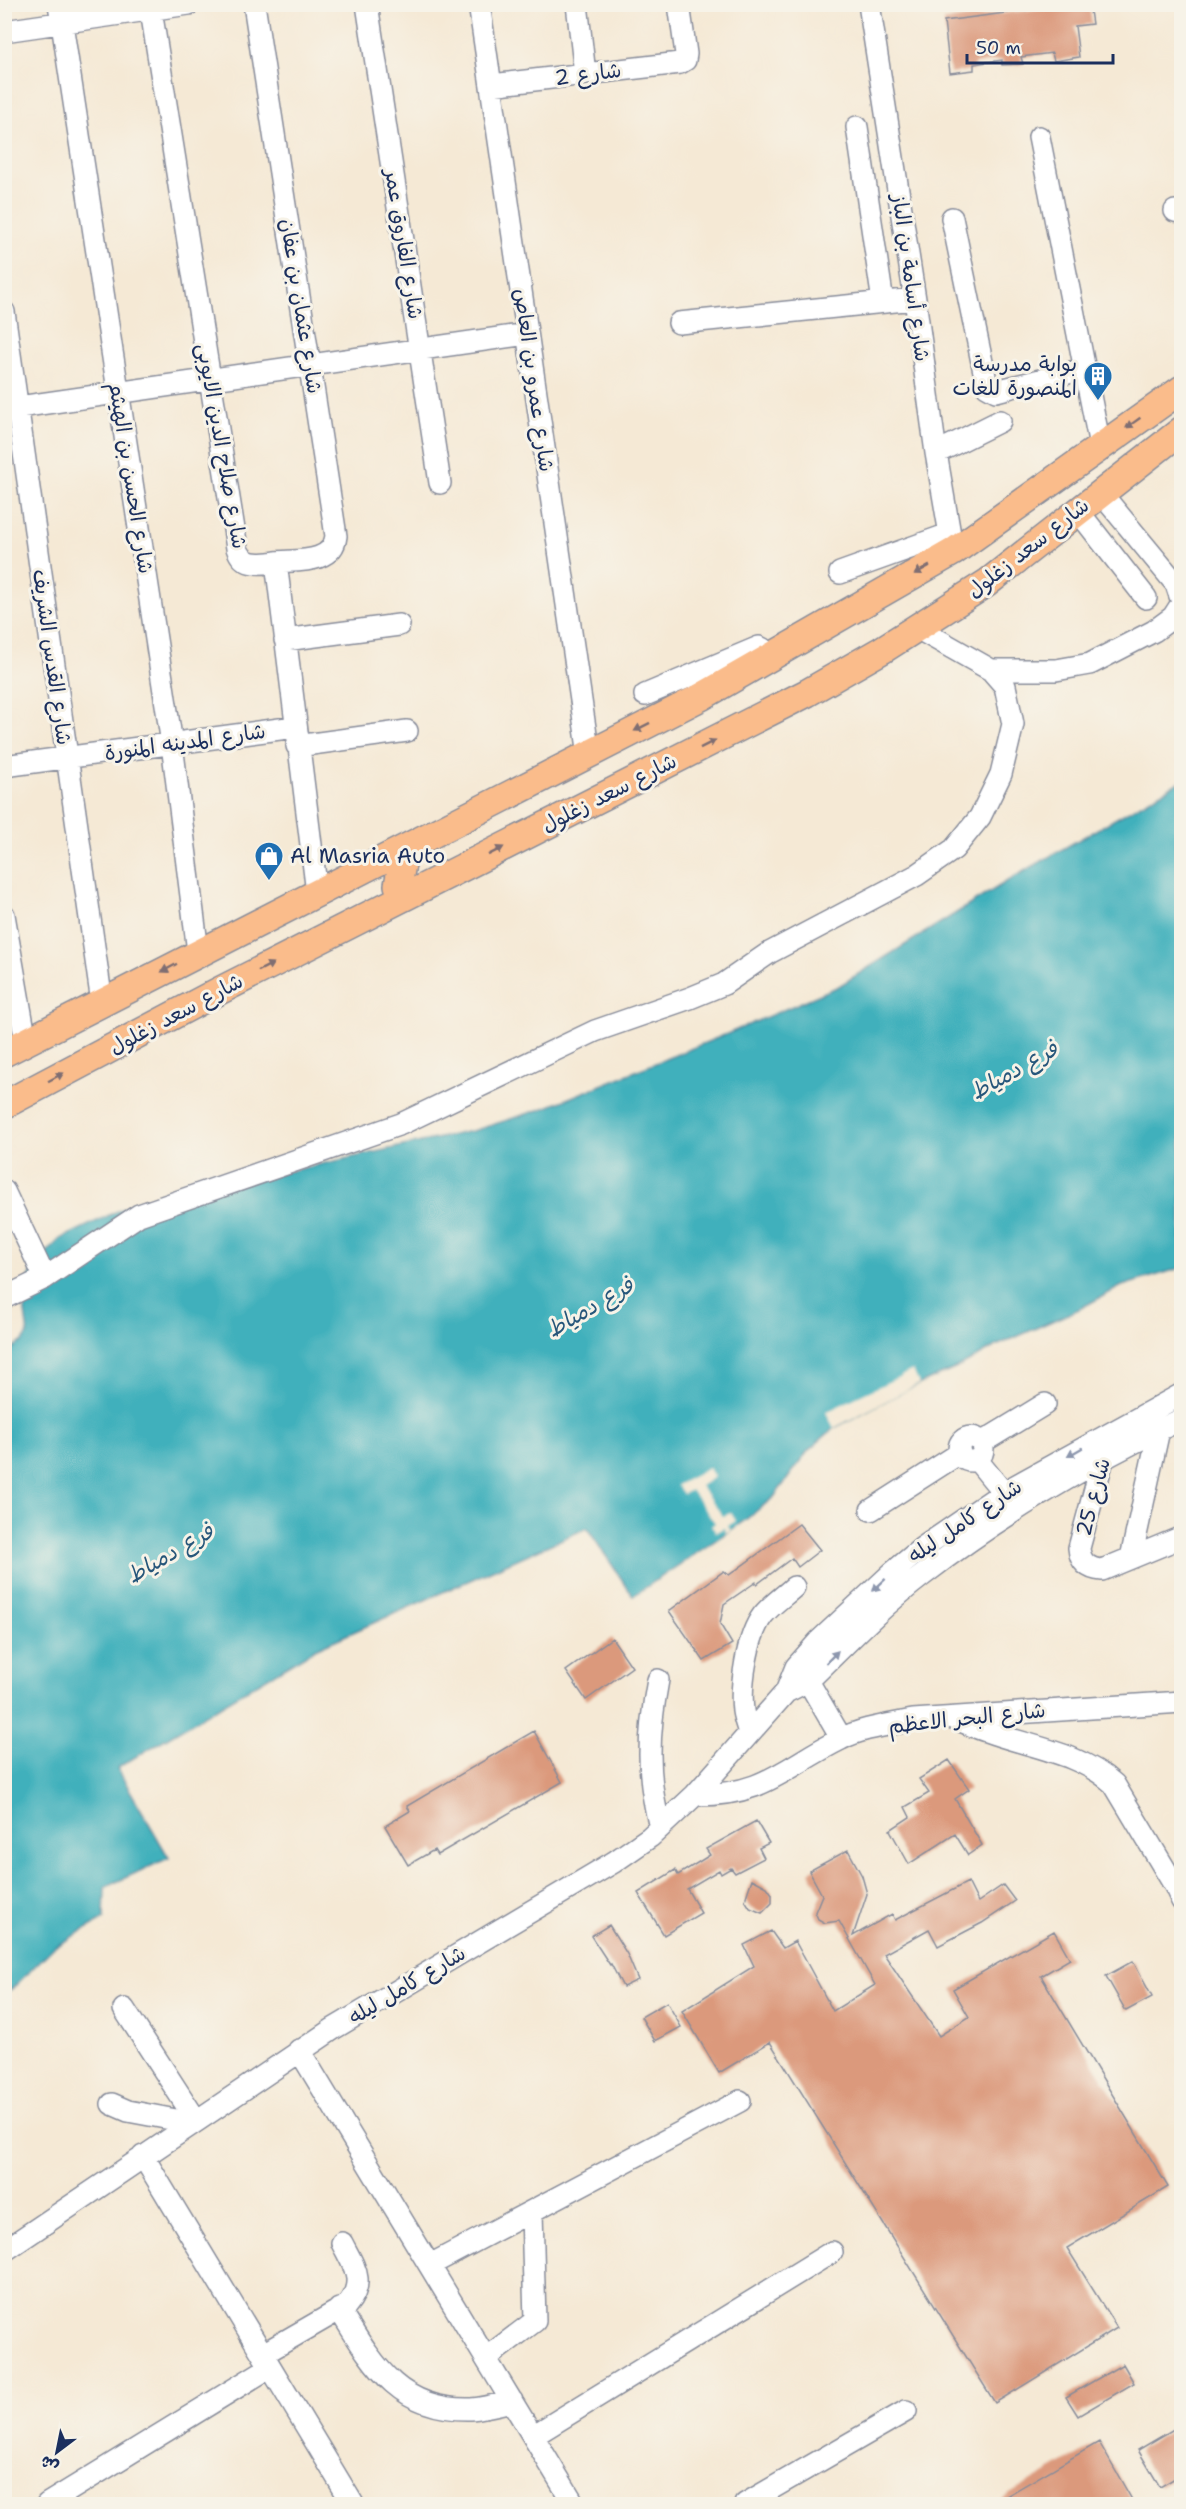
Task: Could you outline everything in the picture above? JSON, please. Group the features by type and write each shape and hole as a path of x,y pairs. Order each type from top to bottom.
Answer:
{"main road":[{"name":"شارع سعد زغلول","path":"15,1047 701,697 767,659 951,543 1100,446 1182,389"},
{"name":"شارع سعد زغلول","path":"4,1105 219,991 807,693 917,628 987,583 1100,492 1180,434"},
{"path":"406,897 400,892 398,885 412,846 458,854 463,860 461,868"}],"street":[{"path":"4,31 60,14 189,4"},
{"name":"شارع عثمان بن عفان","path":"254,4 335,542 328,554 322,557 276,562"},
{"name":"شارع الفاروق عمر","path":"367,4 440,483"},
{"name":"شارع عمرو بن العاص","path":"479,4 589,755"},
{"path":"577,4 585,74"},
{"name":"شارع 2","path":"491,85 680,63 685,60 686,54 679,4"},
{"name":"شارع أسامة بن الباز","path":"869,4 951,543"},
{"name":"شارع صلاح الدين الايوبى","path":"150,7 238,553 249,563 276,562 317,893"},
{"name":"شارع الحسن بن الهيثم","path":"60,14 172,744 198,952"},
{"path":"857,128 883,302"},
{"path":"1040,136 1100,446"},
{"path":"952,218 987,386 996,391 1084,369"},
{"path":"679,323 915,299"},
{"name":"شارع القدس الشريف","path":"4,312 11,408 102,1003"},
{"path":"11,408 527,334"},
{"path":"936,453 1000,421"},
{"path":"991,670 1056,670 1090,664 1154,632 1173,617 1182,603 1176,584 1100,492"},
{"path":"1078,511 1146,598"},
{"path":"840,573 951,543"},
{"path":"285,640 399,625"},
{"path":"4,1298 45,1278 139,1215 401,1124 595,1030 724,984 770,953 917,875 954,849 980,817 1001,774 1013,724 1005,686 991,670 917,628"},
{"path":"645,695 759,647 763,649 767,659"},
{"name":"شارع المدينه المنورة","path":"4,766 172,744 407,730"},
{"path":"5,928 15,1047"},
{"path":"4,1191 45,1278"},
{"name":"شارع كامل ليله","path":"802,1674 819,1641 922,1548 1004,1492 1111,1431 1182,1394"},
{"path":"871,1510 973,1452 1045,1404"},
{"name":"شارع كامل ليله","path":"4,2251 299,2050 614,1862 660,1827 695,1795 802,1674 920,1577 967,1542 1018,1510 1103,1460 1182,1419"},
{"path":"1131,1558 1159,1430"},
{"name":"شارع 25","path":"1111,1431 1080,1541 1080,1555 1088,1567 1102,1570 1182,1537"},
{"path":"973,1452 1018,1510"},
{"path":"749,1733 743,1713 742,1692 745,1668 755,1629 764,1614 794,1587"},
{"path":"802,1674 842,1738"},
{"path":"658,1680 649,1740 652,1797 660,1827"},
{"name":"شارع البحر الاعظم","path":"695,1795 719,1795 743,1791 766,1783 842,1738 881,1726 947,1716 1182,1702"},
{"path":"947,1716 987,1732 1076,1760 1100,1771 1114,1784 1182,1901"},
{"path":"124,2009 194,2121"},
{"path":"299,2050 574,2505"},
{"path":"430,2265 740,2101"},
{"path":"112,2104 128,2111 194,2121"},
{"path":"143,2156 353,2505"},
{"path":"486,2358 535,2321 532,2212"},
{"path":"47,2505 266,2360 351,2300 358,2283 357,2273 342,2243"},
{"path":"532,2436 832,2252"},
{"path":"339,2309 372,2361 387,2379 406,2394 431,2405 448,2408 473,2409 512,2401"},
{"path":"745,2505 906,2411"}],"water":[{"name":"فرع دمياط","path":"1181,781 1181,1268 1122,1286 1079,1309 996,1346 961,1366 906,1390 834,1428 808,1451 774,1497 744,1521 633,1596 587,1528 315,1649 117,1768 169,1858 105,1887 104,1919 54,1947 13,1988 5,1993 4,1355 23,1341 28,1334 24,1305 28,1280 37,1262 60,1239 126,1207 476,1130 542,1109 727,1034 839,986 1014,877"}],"pier":[{"path":"913,1370 919,1384 834,1428 826,1412"},
{"path":"709,1468 714,1477 700,1486 723,1516 731,1513 736,1521 728,1526 731,1530 726,1533 724,1528 716,1532 711,1526 715,1523 691,1490 683,1494 677,1485"}],"building":[{"path":"1089,4 1092,24 1075,26 1079,57 1054,61 1052,53 1021,57 1023,64 1002,65 1002,60 974,64 974,70 950,73 944,21"},
{"path":"799,1524 820,1550 798,1567 792,1558 757,1584 756,1582 724,1604 720,1624 732,1644 704,1661 669,1611 724,1571 729,1575"},
{"path":"612,1638 632,1667 586,1700 566,1671"},
{"path":"534,1731 562,1782 437,1855 434,1850 408,1865 385,1826 410,1811 407,1806"},
{"path":"949,1760 969,1789 955,1799 982,1845 968,1855 955,1834 909,1864 890,1830 910,1817 905,1807 929,1793 919,1779"},
{"path":"756,1821 769,1843 759,1848 764,1858 735,1873 731,1868 721,1874 719,1870 687,1889 701,1913 664,1935 638,1893 675,1870 678,1875 710,1855 706,1849"},
{"path":"848,1850 862,1876 867,1894 853,1936 892,1914 895,1920 968,1882 978,1902 1003,1885 1015,1901 982,1923 938,1946 929,1929 884,1954 939,2036 969,2017 953,1989 1054,1931 1070,1959 1041,1976 1168,2187 1067,2248 1117,2328 995,2403 770,2042 719,2073 682,2011 754,1966 744,1945 771,1931 783,1948 795,1941 833,2011 875,1985 839,1921 825,1923 818,1919 815,1912 822,1895 809,1871"},
{"path":"752,1879 767,1887 772,1894 772,1903 762,1913 750,1908 745,1900"},
{"path":"609,1925 627,1954 638,1980 623,1987 611,1964 591,1936"},
{"path":"1133,1961 1152,1997 1126,2011 1106,1976"},
{"path":"667,2002 681,2027 655,2041 641,2017"},
{"path":"1123,2364 1134,2383 1078,2416 1066,2397"},
{"path":"1182,2424 1182,2474 1160,2487 1138,2450"},
{"path":"1099,2442 1135,2505 991,2505"}],"place":[{"name":"بوابة مدرسة المنصورة للغات","path":"1098,402"},
{"name":"Al Masria Auto","path":"269,882"}]}
